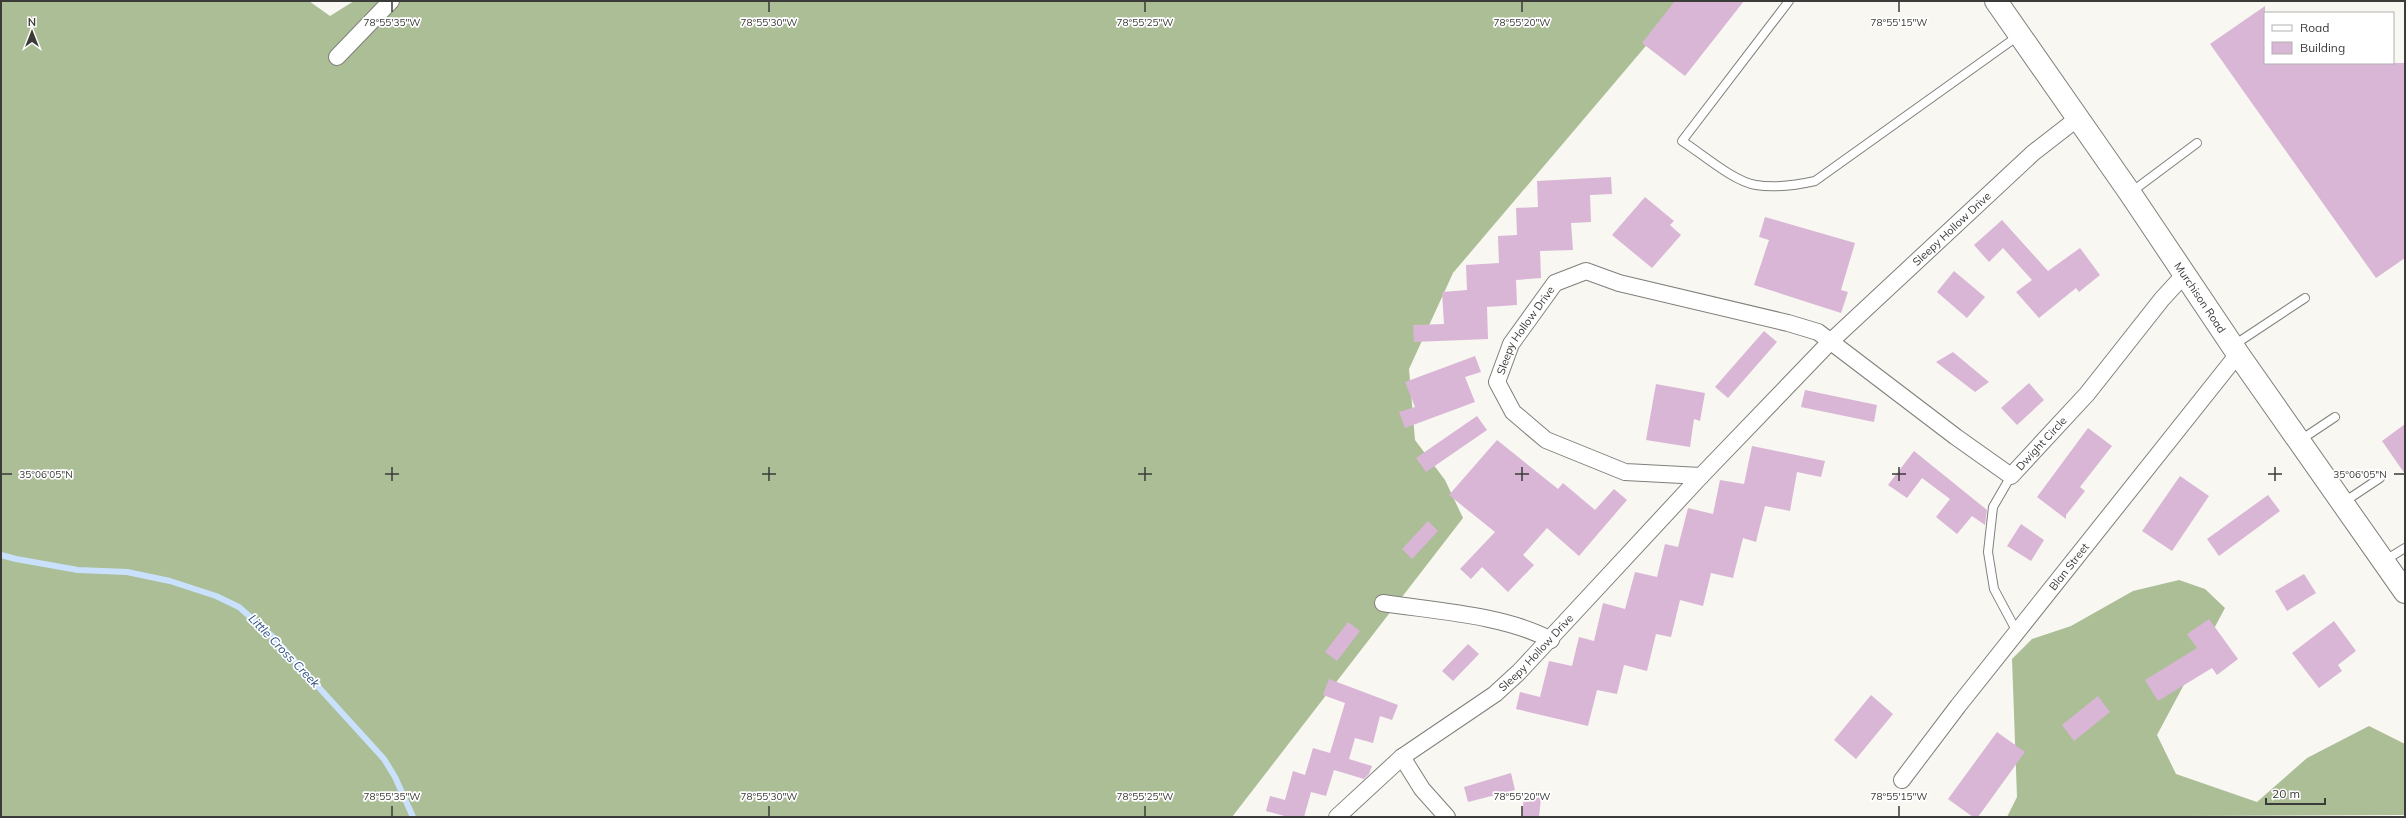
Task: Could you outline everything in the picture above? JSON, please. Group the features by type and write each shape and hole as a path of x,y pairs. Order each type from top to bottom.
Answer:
{"main road":[{"name":"Murchison Road","path":"1996,1 2021,34 2130,193 2235,350 2405,592"}],"street":[{"path":"337,57 391,1"},
{"name":"Sleepy Hollow Drive","path":"1336,817 1402,757 1495,694 1551,640 1702,476 1829,343 2033,153 2078,118"},
{"name":"Sleepy Hollow Drive","path":"1702,476 1625,472 1546,440 1513,412 1497,382 1511,344 1555,283 1586,271 1619,283 1788,323 1818,332 1829,343"},
{"name":"Dwight Circle","path":"1829,343 2011,476 2086,394 2162,299 2184,275"},
{"name":"Blan Street","path":"1902,780 2235,350"},
{"path":"1383,603 1502,622 1534,631 1551,640"},
{"path":"1402,757 1422,789 1447,817"}],"lane":[{"path":"1789,1 1682,141 1724,170 1755,185 1798,184 1815,181 2021,34"},
{"path":"2130,193 2197,143"},
{"path":"2235,350 2305,298"},
{"path":"2299,441 2336,417"},
{"path":"2011,476 1993,507 1988,552 1994,588 2017,632"},
{"path":"2342,503 2380,478"},
{"path":"2383,561 2405,548"}],"green space":[{"path":"1,1 309,1 330,16 354,1 1684,1 1453,273 1409,369 1415,440 1445,480 1463,518 1232,817 1,817"},
{"path":"2179,580 2205,589 2225,608 2157,735 2176,774 2257,802 2307,758 2369,726 2405,744 2405,815 2007,817 2017,797 2012,659 2032,639 2071,626 2133,591"}],"building":[{"path":"1675,1 1744,1 1685,76 1642,43"},
{"path":"2265,6 2264,64 2405,63 2405,258 2376,278 2210,44"},
{"path":"1611,177 1612,194 1590,195 1591,222 1571,223 1573,250 1540,251 1541,278 1516,280 1517,305 1487,307 1488,339 1414,342 1413,325 1444,324 1442,292 1467,290 1466,265 1499,263 1498,236 1517,235 1516,208 1538,207 1537,181"},
{"path":"1645,197 1674,221 1670,225 1681,235 1652,268 1612,235"},
{"path":"1765,217 1855,243 1841,290 1848,292 1841,313 1754,285 1769,240 1759,237"},
{"path":"2002,220 2048,271 2080,248 2100,275 2079,292 2076,288 2039,318 2016,292 2032,280 2003,248 1989,262 1974,245"},
{"path":"1954,271 1985,297 1967,318 1937,292"},
{"path":"1764,331 1777,342 1728,398 1715,387"},
{"path":"1953,352 1989,382 1975,392 1936,362"},
{"path":"1475,356 1481,372 1465,377 1475,402 1405,428 1399,412 1415,407 1405,382"},
{"path":"2029,383 2044,400 2017,425 2001,408"},
{"path":"1656,384 1705,393 1700,421 1694,419 1690,447 1646,440"},
{"path":"1805,390 1877,405 1874,422 1801,407"},
{"path":"1477,416 1487,430 1426,472 1416,458"},
{"path":"2405,424 2405,474 2382,441"},
{"path":"2088,428 2112,446 2080,487 2085,491 2066,515 2066,519 2037,497"},
{"path":"1497,440 1558,489 1563,483 1595,510 1614,489 1627,500 1579,556 1547,528 1523,555 1534,565 1508,592 1482,567 1471,579 1460,569 1495,532 1449,495"},
{"path":"1752,446 1825,461 1821,477 1797,472 1790,511 1765,506 1756,542 1743,538 1733,578 1711,573 1703,606 1680,600 1671,637 1656,634 1647,671 1624,665 1617,694 1597,690 1588,726 1516,709 1520,692 1540,697 1549,661 1572,666 1579,637 1594,641 1603,603 1625,609 1635,572 1657,577 1665,544 1678,547 1688,508 1713,514 1720,480 1744,484"},
{"path":"1914,451 1987,510 1985,525 1972,516 1957,534 1936,517 1950,499 1922,478 1907,498 1888,485"},
{"path":"2180,476 2209,496 2172,551 2142,531"},
{"path":"2268,495 2280,511 2219,556 2207,539"},
{"path":"1428,521 1438,531 1412,559 1402,549"},
{"path":"2021,524 2044,540 2031,561 2007,546"},
{"path":"2304,574 2316,593 2287,611 2275,591"},
{"path":"2209,619 2238,659 2217,675 2212,668 2158,701 2145,680 2197,648 2187,634"},
{"path":"2334,621 2356,651 2338,665 2342,671 2319,688 2292,653"},
{"path":"1348,622 1360,631 1337,661 1325,652"},
{"path":"1468,644 1479,654 1453,681 1442,671"},
{"path":"1329,679 1398,705 1392,720 1380,716 1373,743 1355,738 1349,759 1372,766 1369,774 1364,779 1334,770 1326,796 1311,792 1304,817 1288,817 1266,811 1270,796 1285,800 1293,771 1305,775 1313,748 1330,753 1345,703 1323,695"},
{"path":"1871,695 1893,714 1856,759 1834,740"},
{"path":"2098,696 2110,712 2074,741 2062,725"},
{"path":"1997,732 2025,752 1978,817 1973,817 1948,799"},
{"path":"1511,773 1515,790 1468,802 1464,787"},
{"path":"1524,795 1541,798 1539,817 1522,817"}],"waterway":[{"name":"Little Cross Creek","path":"1,555 78,570 127,572 170,581 216,596 239,607 272,636 384,759 395,777 413,817"}]}
